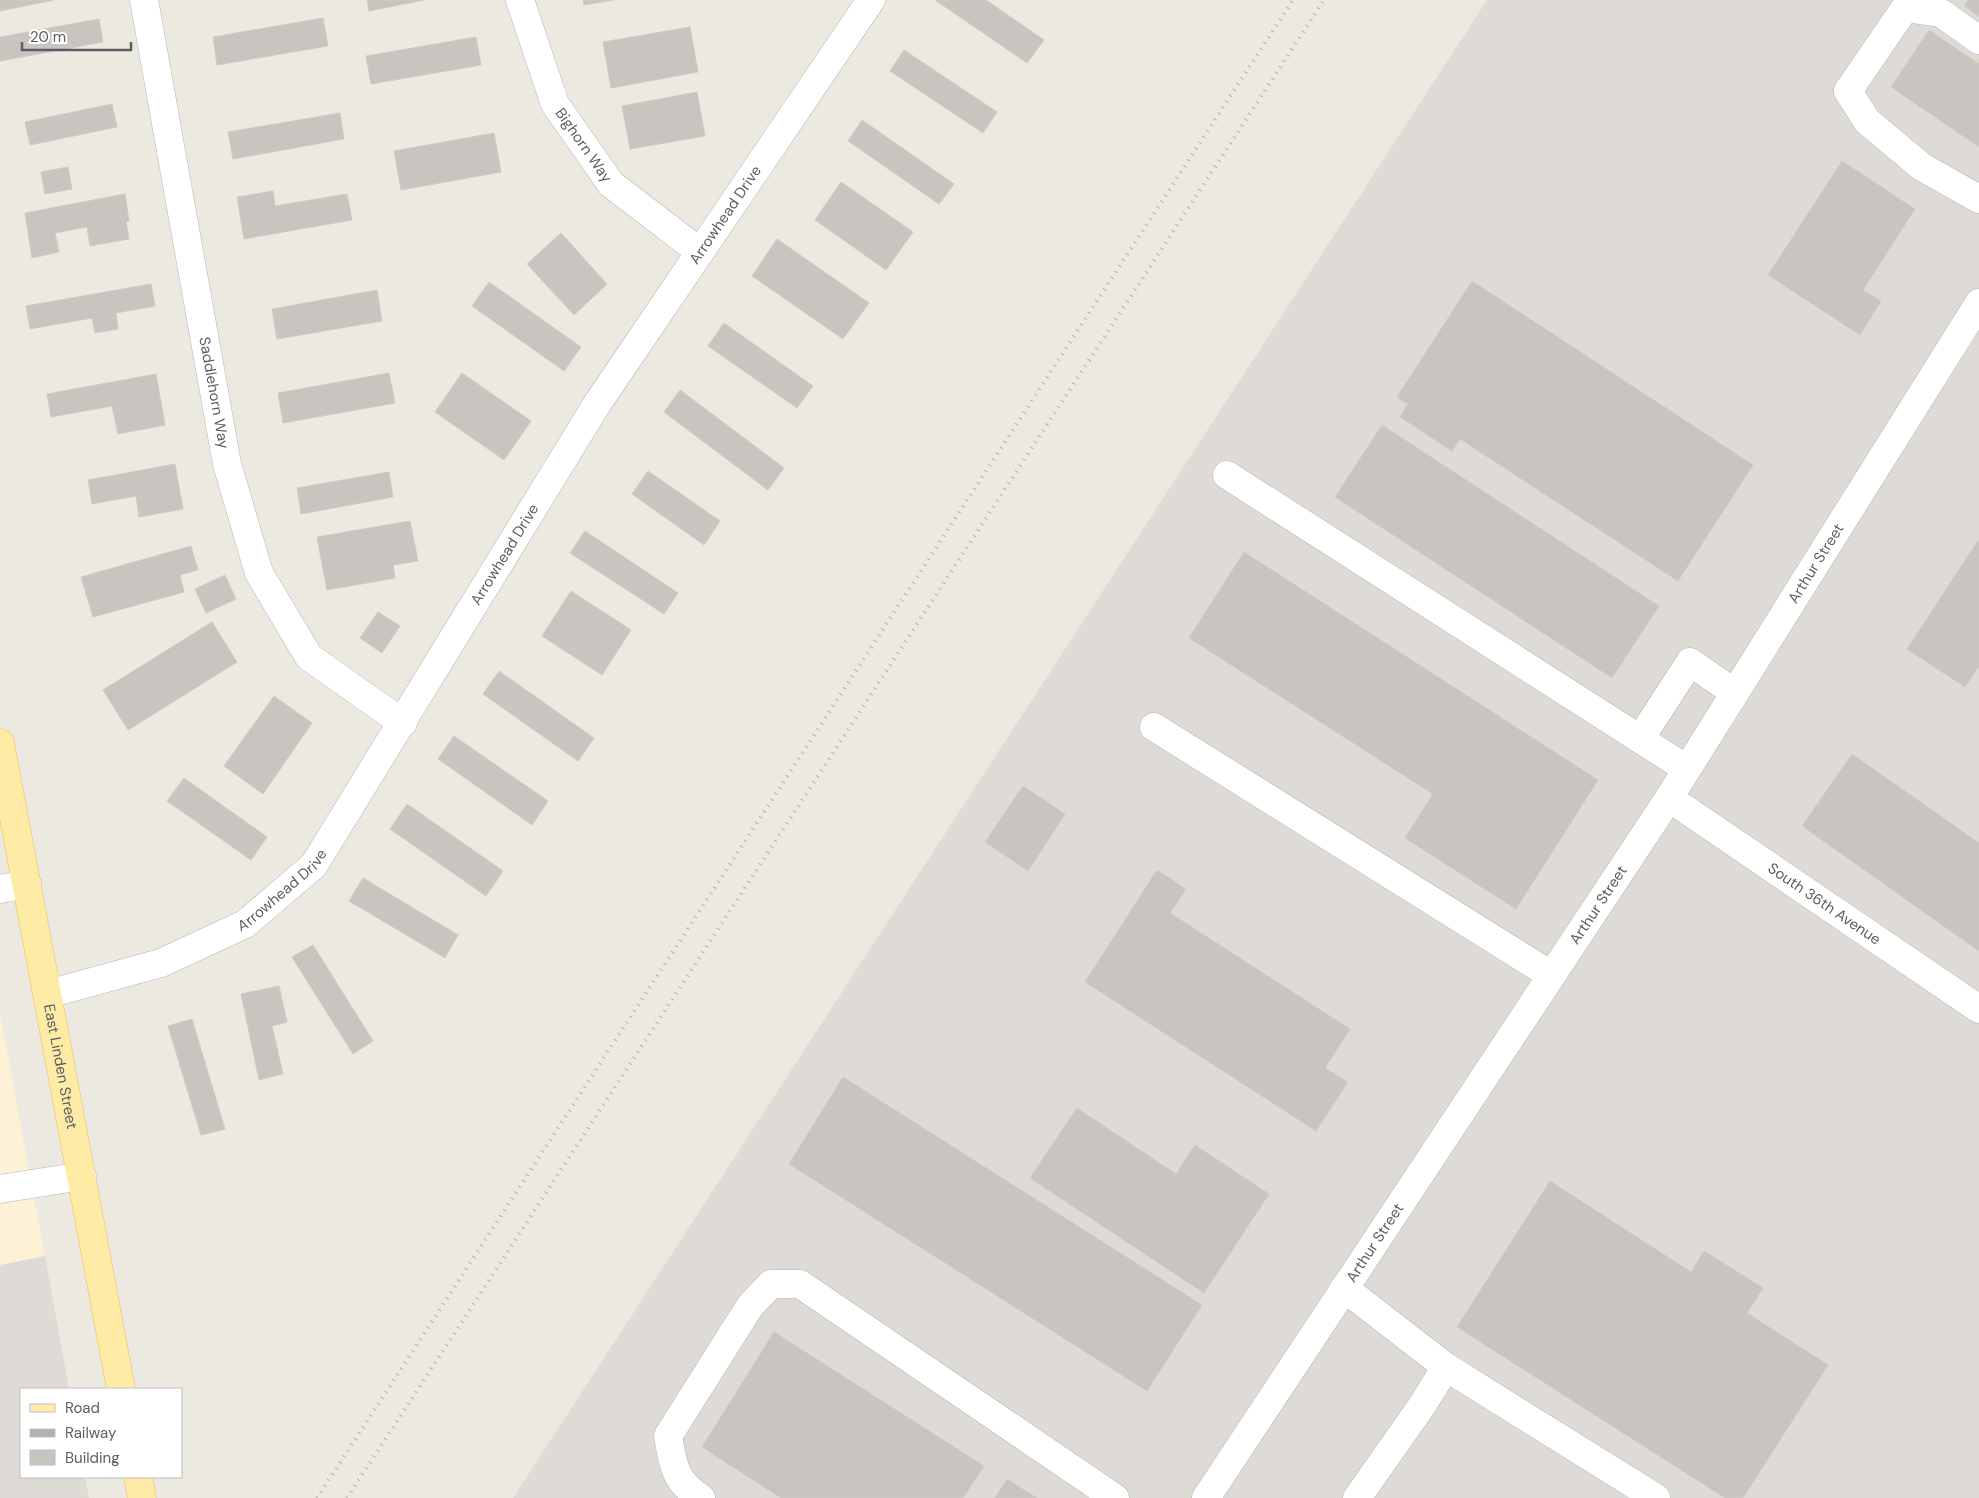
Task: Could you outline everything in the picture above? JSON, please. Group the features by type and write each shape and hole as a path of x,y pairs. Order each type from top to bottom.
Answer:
{"main road":[{"name":"East Linden Street","path":"0,743 121,1388"},
{"path":"138,1478 142,1498"}],"street":[{"name":"Saddlehorn Way","path":"144,0 227,464 259,573 309,657 403,723"},
{"name":"Bighorn Way","path":"520,0 555,104 611,184 700,252"},
{"name":"Arrowhead Drive","path":"48,994 161,963 245,924 314,865 403,723 596,404 872,0"},
{"path":"1979,40 1941,13 1905,8 1848,91 1868,120 1922,167 1979,199"},
{"name":"Arthur Street","path":"1206,1498 1669,798 1979,303"},
{"path":"1227,475 1687,769"},
{"path":"1640,739 1690,662 1735,693"},
{"path":"1154,727 1551,975"},
{"name":"South 36th Avenue","path":"1669,798 1979,1009"},
{"path":"0,889 27,884"},
{"path":"0,1189 82,1176"},
{"path":"701,1498 691,1492 675,1471 668,1436 750,1306 771,1284 800,1284 1116,1498"},
{"path":"1344,1288 1446,1367 1656,1498"},
{"path":"1357,1498 1421,1407 1446,1367"}],"shaded area":[{"path":"1487,0 1979,0 1979,1498 513,1498"},
{"path":"0,1013 45,1256 0,1265"},
{"path":"45,1256 69,1388 20,1388 20,1478 85,1478 89,1498 0,1498 0,1265"}],"building":[{"path":"0,0 54,0 0,11"},
{"path":"367,0 425,0 369,11"},
{"path":"583,0 614,0 584,5"},
{"path":"935,0 986,0 1044,40 1027,63"},
{"path":"1968,0 1979,0 1979,16 1964,6"},
{"path":"323,18 328,46 217,65 213,37"},
{"path":"99,19 103,42 0,61 0,37"},
{"path":"690,27 698,72 611,88 603,42"},
{"path":"1929,30 1979,64 1979,147 1891,87"},
{"path":"476,37 481,65 371,84 366,56"},
{"path":"904,50 997,112 983,133 890,71"},
{"path":"697,92 705,136 630,149 622,106"},
{"path":"112,104 117,127 30,145 25,122"},
{"path":"340,113 344,139 233,159 228,132"},
{"path":"862,120 954,184 939,204 848,141"},
{"path":"494,133 501,172 401,190 394,151"},
{"path":"1842,161 1915,209 1863,290 1881,301 1860,335 1768,275"},
{"path":"68,167 72,189 45,194 41,172"},
{"path":"841,182 913,232 886,270 815,220"},
{"path":"273,191 275,206 347,194 352,220 244,239 237,197"},
{"path":"125,194 129,221 126,222 129,239 90,246 87,227 55,233 59,252 32,258 25,213"},
{"path":"561,233 607,284 574,315 527,264"},
{"path":"777,239 869,303 843,339 752,276"},
{"path":"1472,281 1753,465 1678,581 1460,439 1452,451 1400,417 1408,404 1397,397"},
{"path":"489,282 581,347 564,371 472,306"},
{"path":"151,284 155,306 116,313 118,329 95,333 92,318 30,329 26,306"},
{"path":"377,290 382,321 277,339 272,309"},
{"path":"724,323 813,386 797,408 708,346"},
{"path":"389,373 395,403 283,423 278,393"},
{"path":"462,373 531,421 504,460 435,412"},
{"path":"156,374 165,425 118,434 112,406 51,417 47,394"},
{"path":"680,390 784,468 768,490 664,412"},
{"path":"1382,425 1659,606 1612,678 1335,497"},
{"path":"175,464 183,509 139,517 136,496 92,504 88,480"},
{"path":"648,471 720,521 704,545 632,494"},
{"path":"389,472 393,497 301,514 297,488"},
{"path":"410,521 418,561 393,565 395,578 327,590 317,537"},
{"path":"585,531 678,593 664,614 570,553"},
{"path":"1979,539 1979,666 1965,687 1907,649"},
{"path":"191,546 198,570 180,575 184,592 93,617 81,577"},
{"path":"1244,552 1598,780 1516,909 1405,838 1433,794 1189,638"},
{"path":"225,575 236,599 206,613 195,589"},
{"path":"571,591 631,630 602,675 542,636"},
{"path":"378,612 400,626 382,653 360,638"},
{"path":"212,622 237,662 128,730 103,690"},
{"path":"499,671 594,738 578,761 483,694"},
{"path":"274,696 312,723 263,794 224,766"},
{"path":"454,736 548,801 532,825 438,759"},
{"path":"1852,754 1979,843 1979,951 1802,826"},
{"path":"184,778 267,837 251,860 167,801"},
{"path":"1023,786 1065,814 1028,871 985,842"},
{"path":"407,804 503,871 486,896 390,829"},
{"path":"1157,870 1186,889 1170,913 1350,1029 1325,1068 1348,1082 1316,1131 1085,982"},
{"path":"363,878 458,935 445,958 349,901"},
{"path":"313,945 373,1041 353,1054 292,957"},
{"path":"279,986 287,1022 272,1026 283,1074 259,1080 241,994"},
{"path":"192,1019 225,1129 201,1135 168,1026"},
{"path":"843,1077 1202,1305 1147,1391 789,1164"},
{"path":"1077,1108 1176,1174 1195,1145 1269,1194 1204,1293 1030,1178"},
{"path":"1550,1181 1691,1272 1704,1251 1763,1288 1747,1313 1828,1365 1743,1498 1725,1498 1457,1327"},
{"path":"774,1332 984,1466 963,1498 781,1498 702,1447"},
{"path":"1007,1479 1037,1498 995,1498"}],"railway":[{"path":"317,1498 1293,0"},
{"path":"347,1498 1324,0"}]}
